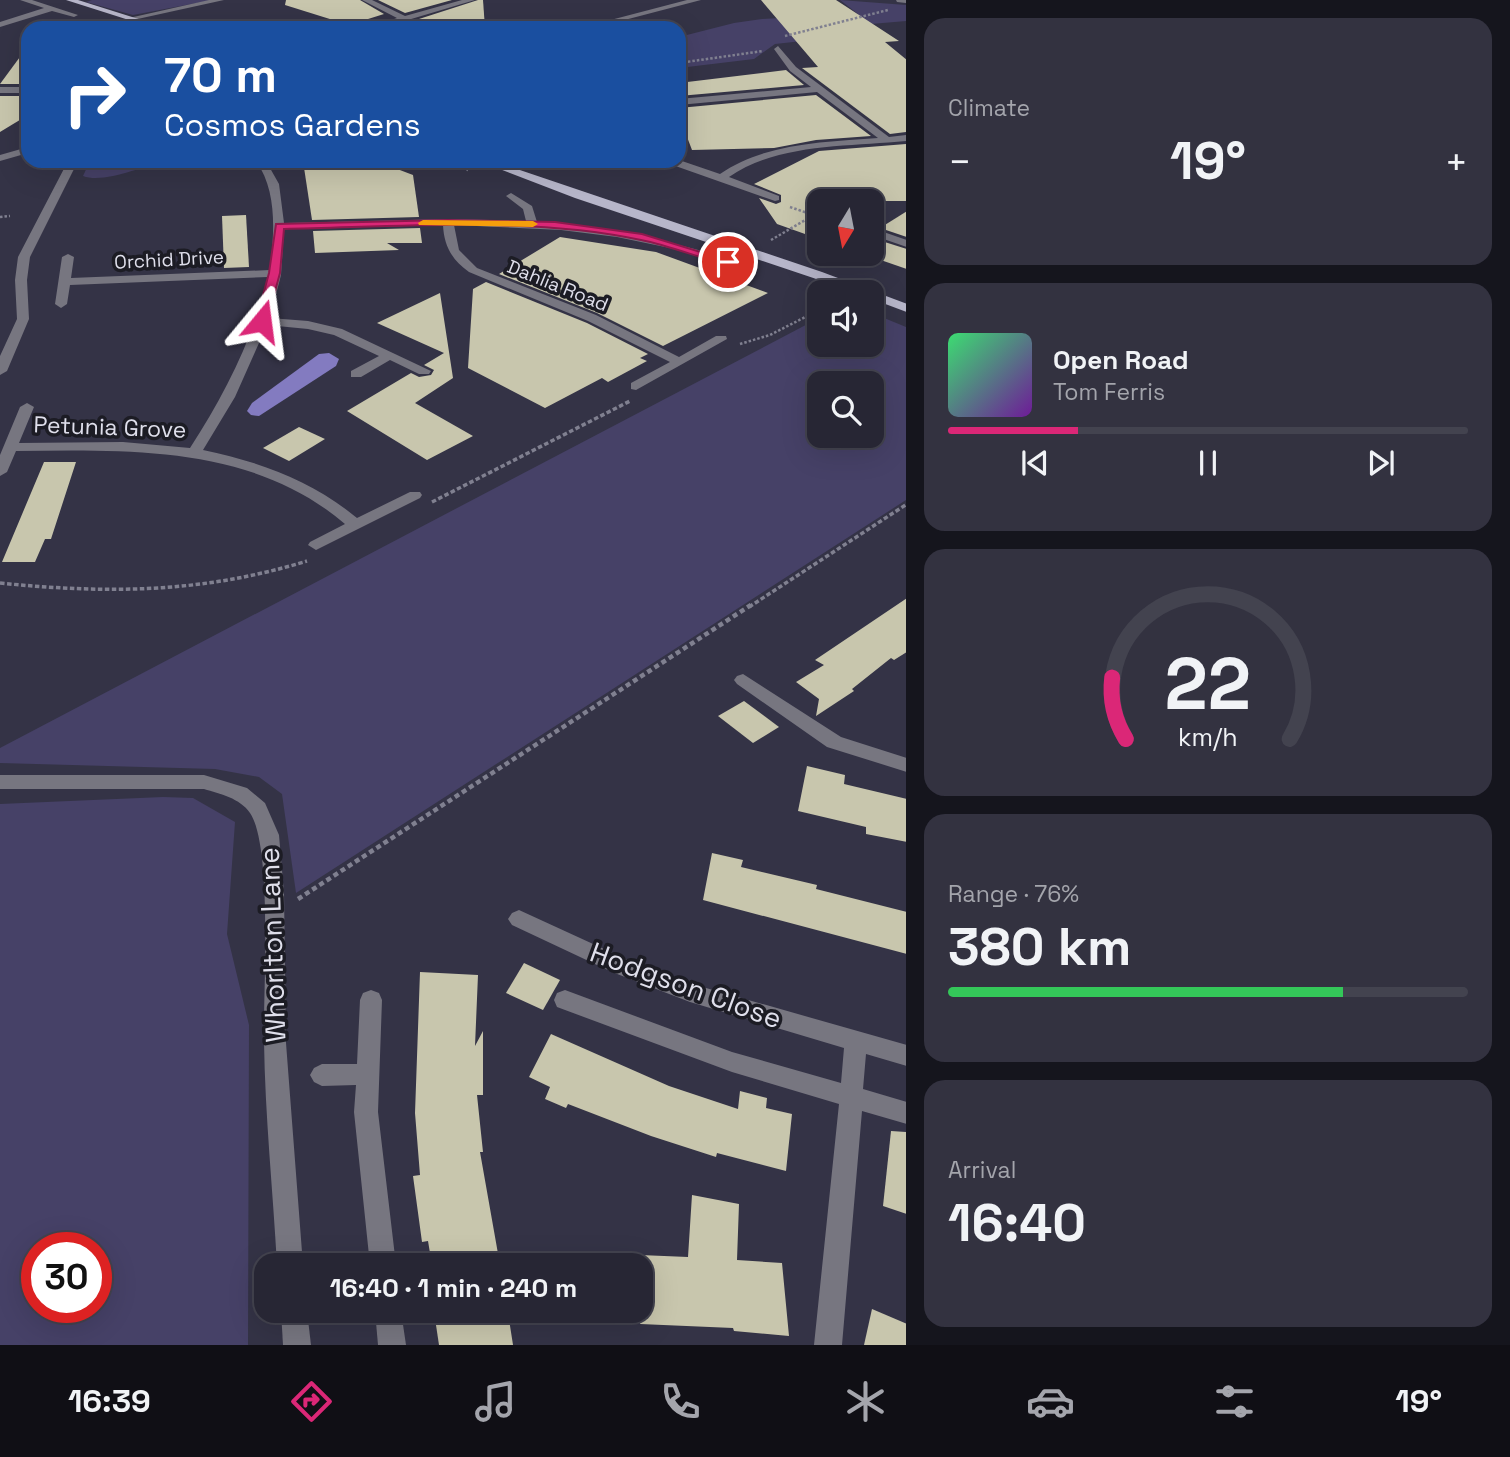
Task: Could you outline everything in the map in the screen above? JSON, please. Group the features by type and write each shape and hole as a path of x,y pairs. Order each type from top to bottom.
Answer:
{"main road":[{"path":"70,0 141,21"},
{"path":"503,168 577,196 751,250 832,280"},
{"path":"884,300 906,308"}],"street":[{"path":"24,0 74,15"},
{"path":"132,18 220,0"},
{"path":"366,0 402,18"},
{"path":"393,21 471,0"},
{"path":"612,21 697,0"},
{"path":"900,0 906,1"},
{"path":"0,25 53,8"},
{"path":"778,49 793,69 887,140"},
{"path":"686,101 818,89"},
{"path":"0,90 21,90"},
{"path":"721,178 729,170 759,158 906,138"},
{"path":"0,158 21,152"},
{"path":"686,166 775,198"},
{"path":"0,371 23,319 24,257 69,168"},
{"path":"194,452 236,381 262,321 274,273 279,226 275,186 265,168"},
{"path":"511,196 528,208 532,224"},
{"name":"Dahlia Road","path":"448,223 450,246 459,259 473,270 592,318 680,362"},
{"path":"279,226 532,224 590,229 665,242 728,262"},
{"path":"884,236 906,244"},
{"path":"650,257 665,242"},
{"path":"61,304 68,257"},
{"name":"Orchid Drive","path":"65,282 274,273"},
{"path":"262,321 338,332 424,371"},
{"path":"636,386 721,339"},
{"path":"356,374 390,355"},
{"name":"Petunia Grove","path":"0,472 27,407"},
{"name":"Petunia Grove","path":"10,447 138,446 233,459 285,478 325,500 356,526"},
{"path":"316,545 415,495"},
{"path":"743,680 834,741 906,765"},
{"name":"Whorlton Lane","path":"0,782 204,782 240,793 258,808 269,835 274,915 275,1043 289,1253"},
{"name":"Hodgson Close","path":"519,919 620,966 698,996 906,1056"},
{"path":"371,1000 366,1112 382,1253"},
{"path":"565,1000 732,1062 906,1113"},
{"path":"828,1345 856,1043"},
{"path":"322,1075 368,1074"},
{"path":"295,1323 297,1345"},
{"path":"389,1323 392,1345"}],"path":[{"path":"686,62 778,49 785,36 893,9"},
{"path":"775,198 777,202 807,213"},
{"path":"0,217 10,216"},
{"path":"764,244 807,219"},
{"path":"274,915 906,504"}],"shaded area":[{"path":"213,0 133,15 86,2"},
{"path":"840,0 906,5 906,21 871,24 839,37 775,44 754,59 686,67 686,35 762,19 858,14"},
{"path":"87,168 140,168 102,178 83,176"},
{"path":"884,318 906,327 906,500 296,893 282,794 259,777 215,769 0,763 0,748 807,324 807,357 884,357"},
{"path":"329,353 339,359 336,366 259,416 251,415 247,411 252,403 319,354"},
{"path":"193,798 235,822 227,934 249,1025 248,1345 0,1345 0,804"}],"building":[{"path":"286,0 360,0 384,14 362,21 336,21 285,5"},
{"path":"378,0 452,0 405,13"},
{"path":"478,0 483,0 484,21 419,19"},
{"path":"761,0 836,0 899,41 885,42 906,59 906,132 890,134 802,68 818,67"},
{"path":"21,56 21,84 0,84"},
{"path":"786,70 804,85 686,95 686,82"},
{"path":"816,95 871,136 816,140 774,148 692,150 686,134 686,107"},
{"path":"0,96 21,96 21,119 0,132"},
{"path":"906,144 906,201 884,201 884,189 807,189 807,235 777,224 759,198 776,204 781,202 781,195 754,184 819,151"},
{"path":"304,168 394,168 413,175 419,217 312,220"},
{"path":"906,212 906,237 884,229 884,225"},
{"path":"246,215 249,267 224,268 222,216"},
{"path":"420,228 422,243 387,243 399,250 315,253 313,231"},
{"path":"560,237 656,252 768,293 663,346 597,313 499,274"},
{"path":"884,242 906,249 906,269 884,261"},
{"path":"486,282 587,323 648,354 640,358 647,361 608,382 602,378 545,408 468,368 473,289"},
{"path":"440,293 453,378 415,403 473,436 427,460 347,411 411,373 419,377 431,375 434,370 424,365 444,353 377,323"},
{"path":"299,427 325,439 289,461 263,448"},
{"path":"44,462 76,462 51,539 45,539 35,562 2,562"},
{"path":"906,599 906,653 894,660 891,658 852,689 854,691 816,716 819,699 796,682 824,665 815,660"},
{"path":"744,701 779,727 753,743 718,716"},
{"path":"807,766 845,775 844,784 906,799 906,842 866,834 866,827 798,811"},
{"path":"712,853 743,860 741,867 817,885 816,889 906,912 906,954 703,900"},
{"path":"524,963 560,980 543,1010 506,993"},
{"path":"420,972 478,975 475,1046 483,1031 483,1095 477,1095 483,1152 480,1152 498,1253 430,1253 428,1241 422,1242 413,1176 420,1175 415,1113"},
{"path":"551,1034 669,1086 738,1109 740,1091 767,1098 766,1108 792,1114 786,1171 717,1153 716,1157 651,1136 568,1104 566,1108 545,1099 550,1087 529,1077"},
{"path":"891,1131 906,1132 906,1214 883,1206"},
{"path":"692,1195 739,1204 737,1260 782,1263 789,1336 734,1331 733,1328 640,1324 653,1323 653,1256 688,1257"},
{"path":"872,1309 906,1324 906,1345 864,1345"},
{"path":"510,1323 513,1345 439,1345 436,1325"}],"slow traffic":[{"path":"423,223 533,224"}],"route":[{"path":"262,321 274,273 279,226 448,223 555,225 642,237 728,262"}]}
